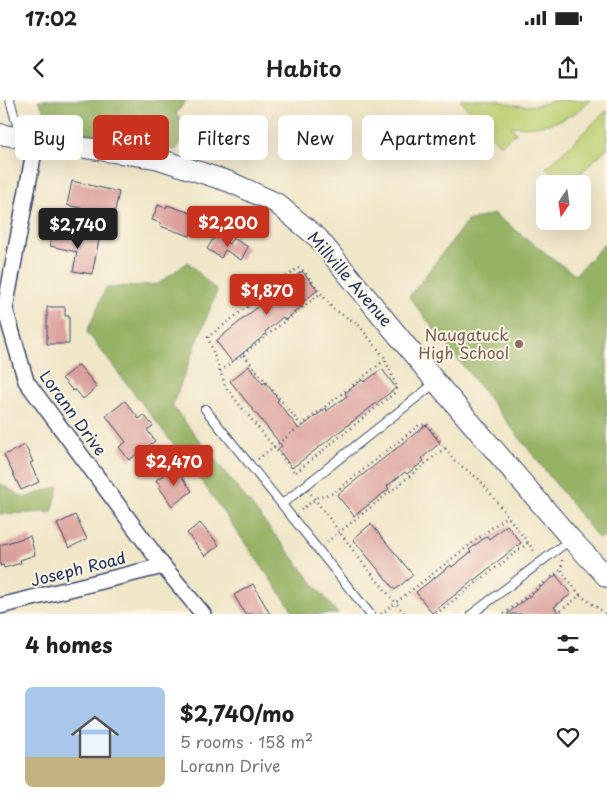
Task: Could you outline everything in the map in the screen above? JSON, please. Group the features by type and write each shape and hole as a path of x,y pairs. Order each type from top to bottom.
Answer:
{"street":[{"name":"Millville Avenue","path":"0,134 15,137"},
{"name":"Millville Avenue","path":"83,147 156,158 230,182 276,203 318,238 436,382 571,539 607,577"},
{"name":"Lorann Drive","path":"25,160 3,308 26,381 164,566 203,614"},
{"name":"Joseph Road","path":"0,606 164,566"}],"lane":[{"path":"10,100 17,115"},
{"path":"282,504 436,382"},
{"path":"205,409 370,614"},
{"path":"472,614 571,539"}],"path":[{"path":"295,473 394,393 397,387 385,360 358,324 332,308 304,271 298,268 208,337 226,388 295,473 404,614"},
{"path":"220,371 321,293"},
{"path":"243,354 301,425"},
{"path":"250,465 385,360"},
{"path":"292,517 315,500 334,493 418,426 427,424 455,461 480,480 536,553 562,558 562,572 580,595 606,614"},
{"path":"318,550 339,531 445,448"},
{"path":"382,614 507,516"},
{"path":"436,614 528,543"},
{"path":"504,614 562,569"},
{"path":"557,614 580,595"}],"green space":[{"path":"38,100 186,100 176,114 179,118 179,144 176,150 169,149 169,115 93,115 93,134 83,133 83,115 46,115"},
{"path":"460,100 497,100 527,106 539,105 555,100 590,100 582,108 564,119 543,125 511,126 516,133 500,145 494,138 494,115 473,115"},
{"path":"607,110 607,148 578,175 553,175 546,168"},
{"path":"494,214 575,275 607,241 607,535 599,539 409,297 467,221"},
{"path":"188,262 217,291 172,406 338,614 295,614 200,479 87,332 106,288 158,284"},
{"path":"0,483 24,498 59,486 52,512 0,514"}],"building":[{"path":"72,181 119,192 114,215 67,205"},
{"path":"158,205 166,208 167,205 197,215 190,236 160,226 161,223 152,220"},
{"path":"53,230 99,240 92,274 73,271 77,252 50,246"},
{"path":"215,236 229,244 233,238 248,247 241,260 225,250 221,258 207,249"},
{"path":"302,271 318,290 301,303 302,306 285,320 283,317 232,362 216,341"},
{"path":"47,307 65,307 65,316 69,316 69,344 47,344"},
{"path":"79,365 97,387 83,399 62,378"},
{"path":"249,366 263,384 265,382 299,429 326,408 327,411 347,396 345,393 362,380 364,382 382,369 396,388 292,468 278,449 282,446 230,381"},
{"path":"125,401 139,419 144,415 153,426 147,430 155,441 129,460 119,447 126,442 106,416"},
{"path":"426,425 440,443 422,458 424,461 407,474 405,472 387,486 389,489 354,516 337,495"},
{"path":"25,445 33,462 30,463 39,482 21,490 4,455"},
{"path":"171,469 176,475 179,473 192,491 172,506 156,480"},
{"path":"75,515 87,539 69,548 57,524"},
{"path":"200,523 219,545 205,556 187,533"},
{"path":"371,524 413,575 395,590 353,539"},
{"path":"507,525 521,543 432,613 416,592 451,565 452,567 487,536 489,539"},
{"path":"30,536 35,555 20,560 21,563 4,568 3,565 0,566 0,545"},
{"path":"556,575 571,594 554,607 560,614 507,614"},
{"path":"253,584 270,614 245,614 234,595"}],"place":[{"name":"Naugatuck High School","path":"519,344"}]}
